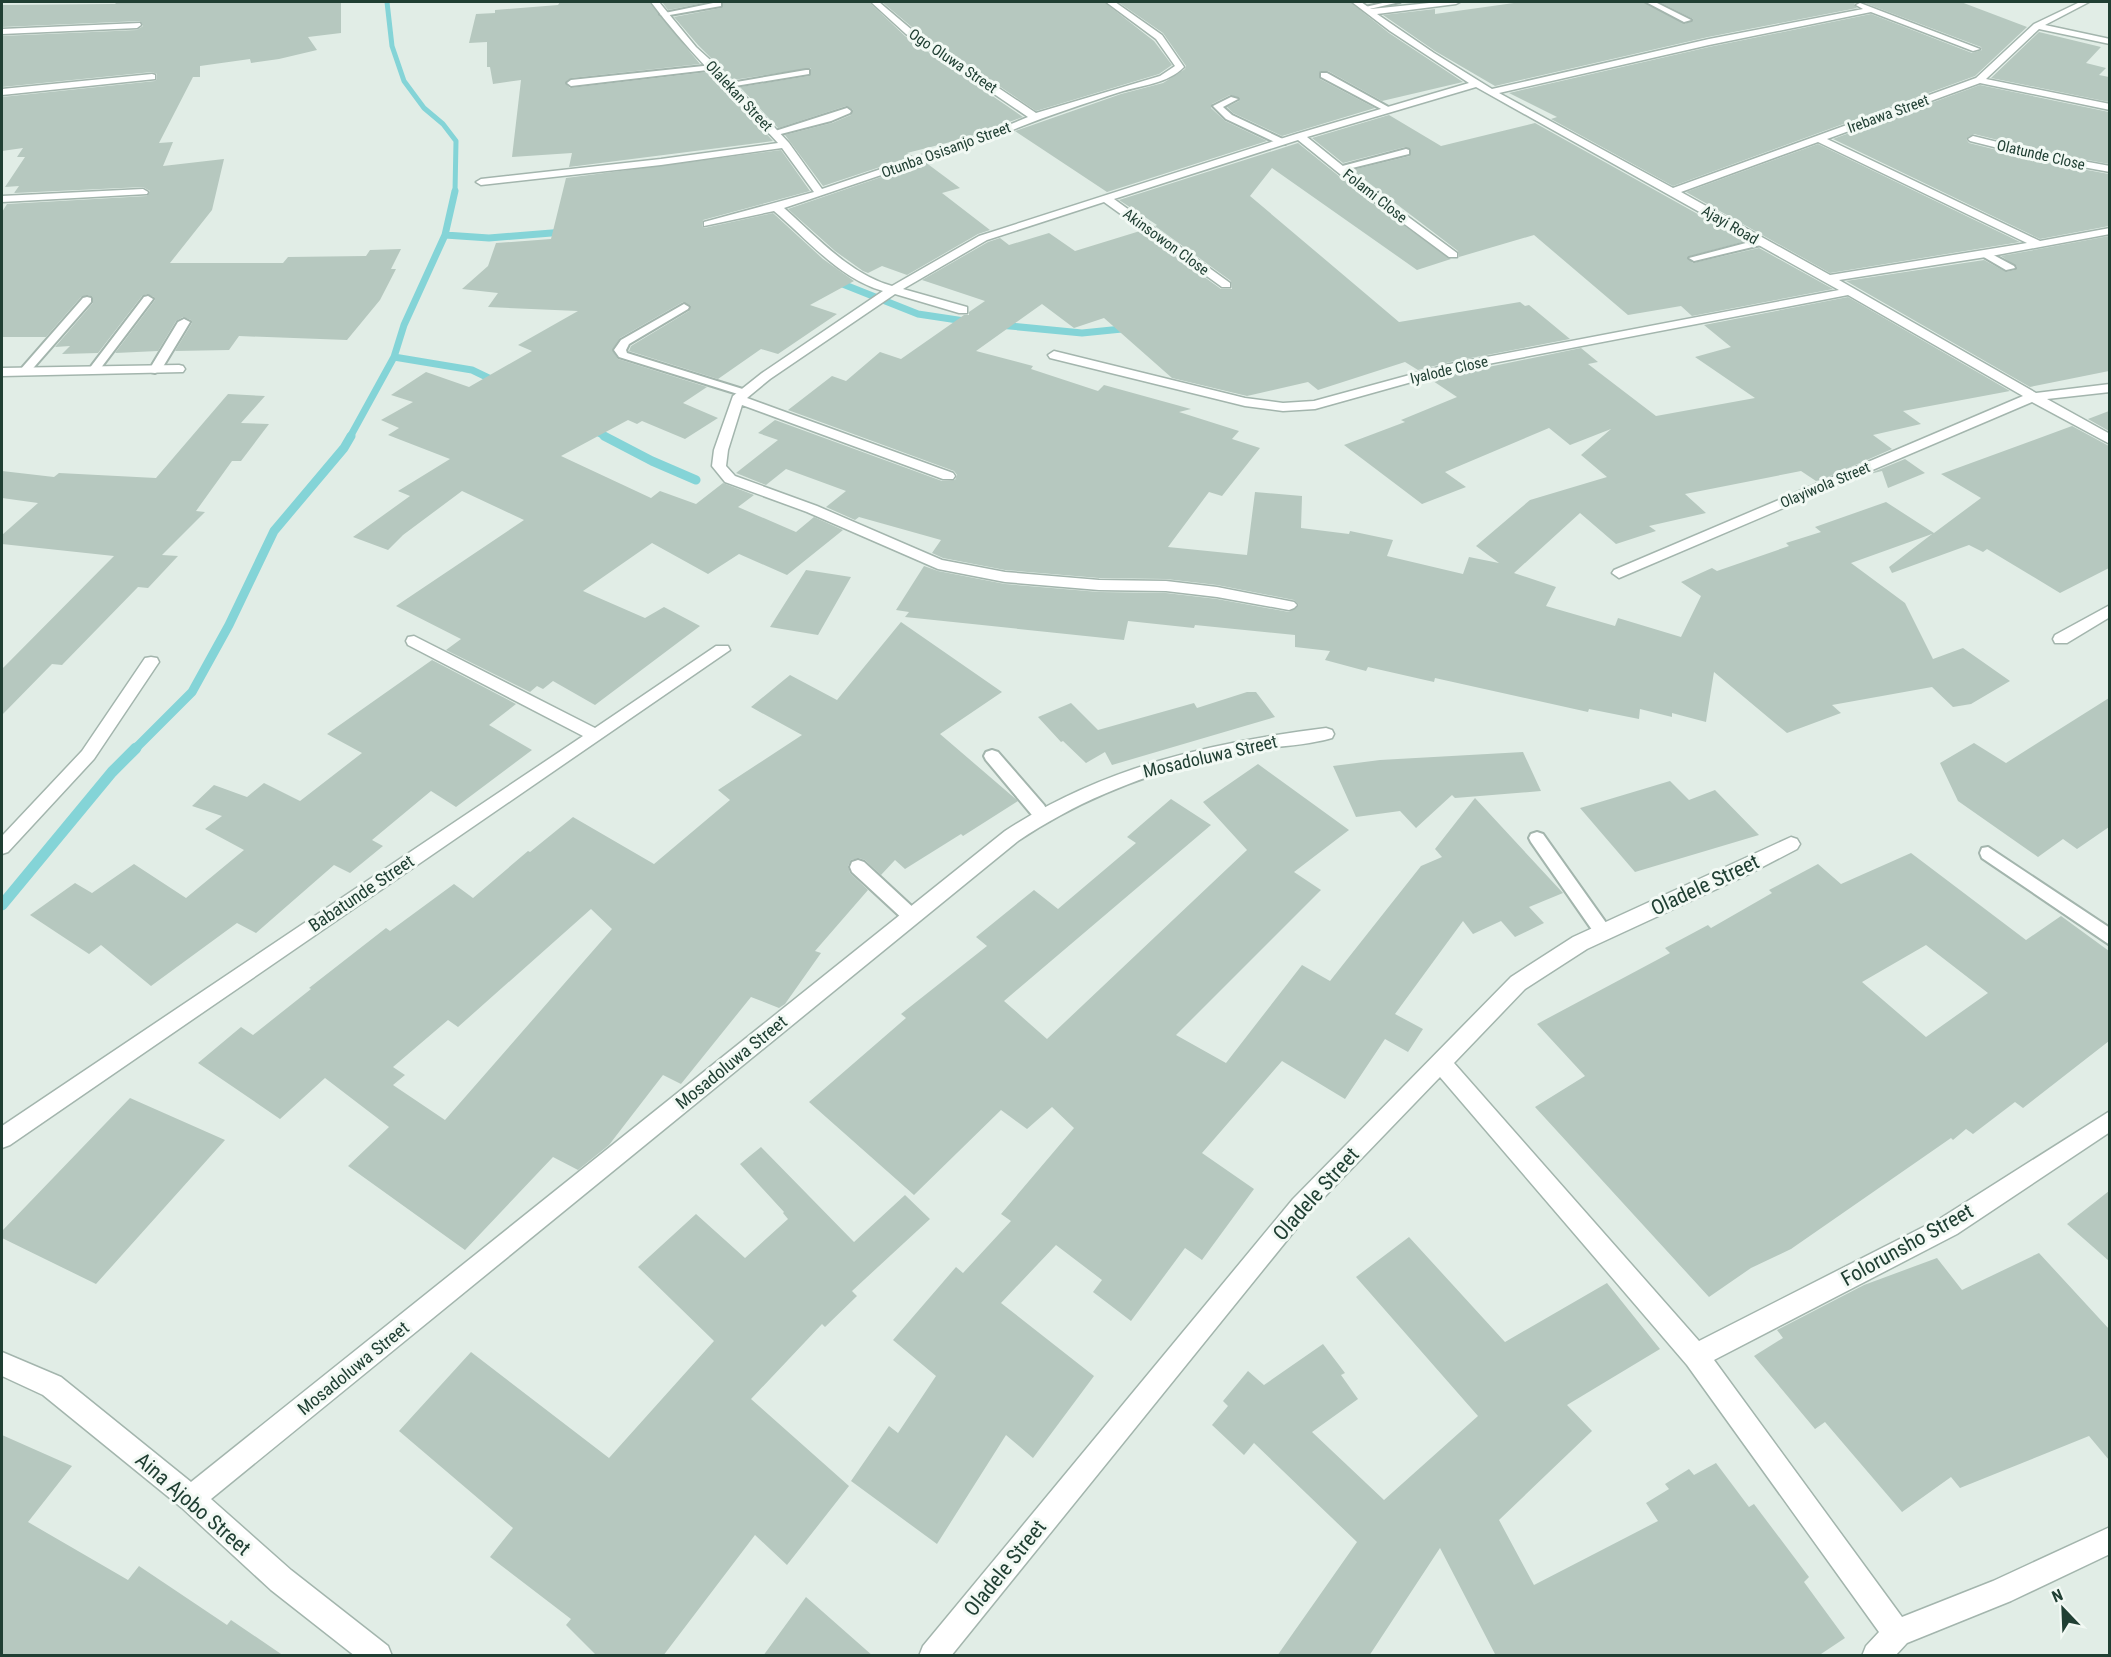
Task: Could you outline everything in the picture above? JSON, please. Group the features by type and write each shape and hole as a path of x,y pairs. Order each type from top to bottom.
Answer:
{"street":[{"name":"Olalekan Street","path":"655,2 693,48 785,146 820,193"},
{"name":"Ogo Oluwa Street","path":"875,2 909,32 1035,117"},
{"name":"Otunba Osisanjo Street","path":"708,224 820,193 1124,87 1163,78 1180,67 1159,37 1110,2"},
{"path":"1363,7 1456,2"},
{"path":"1853,2 1976,49"},
{"name":"Irebawa Street","path":"1672,192 1979,80 2037,26 2085,2"},
{"name":"Ajayi Road","path":"1363,7 1476,84 1761,242 2109,440"},
{"path":"1491,92 1709,42 1870,10"},
{"path":"2,32 138,25"},
{"path":"2037,26 2109,42"},
{"path":"2,92 152,77"},
{"path":"1979,80 2109,107"},
{"path":"1289,605 1217,592 1166,586 1099,585 1005,577 938,564 812,509 730,479 719,466 722,450 741,396 869,304 983,238 1299,136 1476,84"},
{"name":"Folami Close","path":"1299,136 1376,198 1453,255"},
{"path":"1820,139 2038,244"},
{"name":"Olatunde Close","path":"1974,139 2050,158 2109,169"},
{"path":"481,182 785,146"},
{"path":"2,199 143,192"},
{"name":"Akinsowon Close","path":"1107,199 1226,285"},
{"path":"776,207 849,270 872,284 889,293 963,310"},
{"path":"1825,279 1986,254 2109,231"},
{"name":"Iyalode Close","path":"1054,355 1245,402 1283,407 1315,405 1450,368 1847,292"},
{"path":"2,372 179,369"},
{"name":"Olayiwola Street","path":"1619,573 2031,397 2109,388"},
{"path":"741,396 948,476"},
{"path":"2061,639 2109,610"},
{"path":"414,641 595,735"},
{"name":"Babatunde Street","path":"2,1138 722,650"},
{"path":"2,847 88,755 151,662"},
{"name":"Mosadoluwa Street","path":"191,1499 911,916 1027,826 1100,786 1165,763 1253,742 1326,734"},
{"name":"Oladele Street","path":"933,1656 1301,1206 1518,983 1580,943 1740,870 1791,844"},
{"path":"1441,1063 1696,1356 1897,1633"},
{"name":"Folorunsho Street","path":"1696,1356 1949,1226 2109,1120"},
{"name":"Aina Ajobo Street","path":"2,1364 52,1386 191,1499 281,1580 378,1656"},
{"path":"1876,1656 1897,1633 2001,1591 2109,1540"}],"lane":[{"path":"1363,7 1396,2"},
{"path":"1650,2 1687,20"},
{"path":"664,14 718,4"},
{"path":"571,83 713,67"},
{"path":"729,84 806,72"},
{"path":"1324,75 1388,109"},
{"path":"1234,99 1217,106 1229,117 1282,142"},
{"path":"773,133 847,111"},
{"path":"1340,168 1406,152"},
{"path":"1694,258 1761,242"},
{"path":"1986,254 2010,268"},
{"path":"24,372 87,300"},
{"path":"93,371 148,300"},
{"path":"684,307 625,342 620,350 623,355 741,396"},
{"path":"155,370 184,322"},
{"path":"992,756 1038,808 1043,817"},
{"path":"1537,838 1603,932"},
{"path":"1988,854 2109,938"},
{"path":"858,867 911,916"}],"building":[{"path":"117,2 341,2 341,33 308,37 317,50 251,63 250,59 200,66 200,77 193,77 159,143 173,142 163,166 224,159 212,210 170,263 283,263 288,257 366,256 370,250 401,249 391,269 396,269 380,300 347,340 239,336 229,350 175,351 192,323 191,320 183,317 176,321 158,351 115,353 155,300 147,294 142,296 98,353 62,354 70,346 55,347 93,303 93,297 88,295 81,297 46,337 2,337 2,212 7,204 147,196 150,191 143,187 14,193 19,186 5,187 25,157 17,157 23,148 2,151 2,97 155,81 157,74 152,72 2,87 2,36 137,30 143,26 140,21 2,27 2,5 115,4"},
{"path":"560,2 649,2 700,64 571,78 565,83 570,88 708,72 773,141 569,167 572,153 512,157 521,80 493,84 490,67 487,67 487,42 469,43 476,14 495,13 495,10 558,5"},
{"path":"662,2 709,2 668,10"},
{"path":"723,2 869,2 905,36 1023,117 966,138 907,153 913,156 823,186 785,135 832,123 851,115 853,110 846,106 778,128 740,87 809,76 811,68 733,80 674,17 721,8"},
{"path":"882,2 1104,2 1154,41 1172,65 1159,74 1036,111 913,28"},
{"path":"1118,2 1350,2 1389,33 1463,82 1382,101 1328,71 1321,71 1320,79 1375,108 1282,136 1233,113 1227,107 1239,101 1240,98 1230,95 1212,104 1211,108 1225,121 1267,141 1107,192 1015,131 1121,94 1163,83 1185,69 1186,66 1163,33"},
{"path":"1521,2 1644,2 1685,24 1693,19 1659,2 1858,2 1854,4 1857,8 1708,37 1495,86 1435,51 1383,15 1435,9 1435,14"},
{"path":"1862,2 1961,2 2027,27 1975,76 1673,186 1551,119 1557,117 1509,93 1709,47 1871,14 1972,53 1982,50 1981,47"},
{"path":"2039,32 2101,47 2086,63 2106,68 2099,75 2109,77 2109,102 1991,78"},
{"path":"1980,85 2109,112 2109,164 2050,153 1974,134 1966,139 1969,143 2049,163 2109,174 2109,226 2040,239 1833,139"},
{"path":"1389,115 1441,146 1535,123 1746,241 1687,257 1693,263 1759,248 1833,289 1692,316 1681,306 1628,315 1534,235 1459,257 1458,251 1352,170 1410,156 1411,149 1405,147 1343,163 1312,138"},
{"path":"1298,143 1371,202 1451,259 1417,270 1272,168 1250,196 1399,322 1520,302 1525,306 1529,305 1570,339 1418,370 1405,362 1318,390 1308,382 1247,396 1172,378 1104,318 1074,328 1042,304 976,351 1033,366 1031,369 1098,391 1104,385 1191,409 1179,412 1239,431 1232,439 1260,448 1222,496 1209,492 1168,547 1247,555 1255,492 1302,496 1301,528 1349,534 1350,531 1393,540 1387,556 1463,574 1469,557 1499,563 1476,546 1530,500 1607,477 1581,455 1611,429 1570,445 1549,428 1445,472 1466,487 1422,504 1344,445 1405,422 1401,420 1457,397 1430,379 1581,348 1598,362 1588,364 1656,416 1755,398 1695,357 1731,347 1704,325 1848,297 2010,391 1903,411 1921,424 1873,435 1892,449 1821,480 1816,481 1801,471 1685,494 1706,513 1649,526 1656,531 1616,544 1580,513 1514,573 1556,587 1546,606 1615,626 1618,618 1681,637 1701,596 1681,582 1712,568 1717,571 1789,546 1786,543 1821,532 1815,527 1886,502 1934,533 1981,498 1941,474 2072,426 2109,446 2109,568 2060,593 1987,549 1983,552 1969,545 1892,573 1889,567 1932,534 1851,563 1905,603 1933,659 1963,648 2010,681 1971,704 1953,707 1932,687 1832,705 1841,713 1787,733 1714,672 1706,722 1672,713 1672,717 1640,709 1639,719 1589,709 1588,712 1435,678 1434,682 1368,667 1366,671 1325,660 1330,651 1295,647 1295,635 1128,621 1124,640 905,617 909,612 896,610 924,566 938,571 1005,584 1099,592 1166,593 1217,599 1289,612 1299,605 1294,600 1217,585 1166,579 1099,578 1005,570 943,558 932,553 941,540 859,517 855,520 826,507 846,491 786,469 766,485 736,473 778,440 758,433 775,420 942,481 955,480 957,475 954,471 788,410 832,376 846,381 880,352 901,359 964,315 969,315 969,312 985,301 922,280 988,242 1000,238 1009,245 1049,233 1075,251 1140,231 1221,289 1232,289 1231,281 1155,226 1157,225 1119,200"},
{"path":"1818,144 2020,242 1830,273 1686,192"},
{"path":"781,150 810,191 703,220 702,226 704,228 773,213 823,259 854,281 810,305 837,314 778,354 761,349 718,379 629,351 631,346 689,311 691,306 683,302 620,338 612,350 618,359 707,387 683,403 718,418 685,439 642,421 637,424 628,420 561,456 651,498 660,491 696,504 723,483 754,495 738,507 796,532 814,517 843,530 787,575 739,554 708,574 652,543 583,591 645,618 664,607 700,626 595,705 553,681 543,689 537,686 530,692 446,650 461,639 396,606 524,520 462,491 403,535 388,550 353,537 410,496 398,491 450,459 388,435 399,428 381,420 413,402 391,395 426,372 469,387 532,351 518,345 578,311 488,307 498,293 462,289 488,266 496,243 551,239 566,178"},
{"path":"925,162 960,188 942,193 990,230 978,234 907,275 882,266 868,273 863,271 835,251 788,209"},
{"path":"2109,236 2109,371 2030,387 1846,281 1984,260 2006,272 2015,270 2017,267 2001,256"},
{"path":"228,394 265,396 241,423 269,424 241,461 232,461 196,511 205,512 162,555 178,556 148,588 138,587 62,665 52,664 2,715 2,669 114,556 2,544 2,535 38,503 2,498 2,471 54,477 59,473 156,478"},
{"path":"2109,411 2109,431 2088,419"},
{"path":"1905,459 1925,473 1888,488 1882,471 1866,475"},
{"path":"806,570 851,577 818,635 770,627"},
{"path":"901,622 1002,692 940,734 1018,801 905,869 895,860 881,875 865,860 859,858 851,860 848,866 850,873 868,890 815,951 821,953 785,1004 779,1008 751,997 681,1084 663,1075 609,1145 578,1170 553,1157 465,1250 348,1166 389,1127 325,1078 280,1119 198,1063 241,1027 253,1035 386,928 390,931 454,884 473,898 528,851 530,852 573,817 654,864 730,800 718,790 802,735 751,707 790,675 837,700","holes":["591,909 612,929 445,1120 393,1085 405,1075 393,1067 448,1020 458,1027"]},
{"path":"432,660 516,704 489,725 532,750 456,807 431,791 372,840 383,846 350,873 334,865 256,933 237,923 151,986 101,945 89,954 30,915 75,883 92,893 134,864 186,898 244,850 205,829 222,816 192,806 214,785 247,797 264,783 300,801 362,753 327,734"},
{"path":"1247,692 1256,692 1275,717 1112,765 1105,752 1086,763 1063,741 1061,742 1038,717 1071,703 1098,730 1194,703 1197,708"},
{"path":"2109,698 2109,827 2077,849 2063,839 2038,857 1958,801 1940,763 1974,743 2006,763"},
{"path":"1523,752 1541,791 1455,798 1452,795 1416,828 1400,811 1356,817 1333,766 1380,760"},
{"path":"1258,764 1349,830 1294,872 1321,890 1176,1035 1226,1063 1302,965 1330,981 1421,866 1442,857 1435,849 1475,798 1563,893 1529,907 1544,923 1515,937 1501,921 1473,934 1463,921 1395,1014 1423,1029 1408,1052 1385,1039 1345,1099 1282,1061 1202,1153 1254,1189 1202,1260 1185,1248 1131,1321 1093,1292 1102,1280 1056,1245 1001,1303 1094,1376 1033,1458 1006,1435 937,1544 851,1481 889,1426 898,1433 936,1376 893,1340 956,1267 963,1273 1011,1221 1001,1214 1074,1128 1052,1107 1027,1129 1001,1110 914,1195 809,1102 906,1018 901,1014 987,946 976,937 1034,890 1058,909 1136,843 1127,837 1171,799 1211,825 1004,1001 1047,1039 1247,850 1203,802"},
{"path":"1670,781 1689,800 1715,790 1759,835 1635,872 1580,808"},
{"path":"1911,853 2026,940 2061,916 2109,951 2109,1041 2023,1108 2015,1102 1973,1134 1966,1129 1953,1140 1951,1138 1791,1249 1751,1268 1709,1297 1535,1107 1585,1076 1537,1024 1670,953 1665,948 1708,925 1711,928 1772,893 1769,890 1818,864 1841,884","holes":["1926,945 1988,993 1926,1037 1862,982"]},
{"path":"130,1098 225,1140 96,1284 2,1238 2,1231"},
{"path":"761,1147 854,1242 905,1195 930,1219 852,1291 857,1296 825,1327 822,1324 751,1399 849,1486 787,1565 755,1535 663,1656 597,1656 566,1625 571,1619 490,1557 513,1528 399,1431 471,1352 609,1458 714,1341 638,1267 696,1214 745,1258 788,1219 740,1164"},
{"path":"2109,1191 2109,1261 2067,1224"},
{"path":"1409,1237 1505,1342 1607,1283 1660,1349 1567,1405 1592,1431 1499,1520 1534,1585 1658,1521 1646,1503 1669,1489 1665,1484 1689,1469 1694,1475 1716,1463 1749,1507 1754,1504 1809,1577 1804,1582 1845,1638 1818,1656 1496,1656 1440,1548 1369,1656 1277,1656 1357,1542 1254,1443 1244,1455 1212,1425 1228,1406 1223,1401 1248,1371 1264,1385 1323,1344 1345,1373 1341,1375 1358,1399 1312,1432 1384,1500 1478,1416 1356,1277"},
{"path":"2039,1253 2109,1329 2109,1460 2089,1436 1960,1488 1951,1477 1902,1512 1825,1422 1815,1429 1754,1356 1783,1338 1777,1330 1864,1285 1937,1258 1962,1290"},
{"path":"2,1435 72,1466 28,1522 128,1580 139,1566 227,1625 231,1620 284,1656 2,1656"},
{"path":"806,1597 873,1656 763,1656"}],"waterway":[{"path":"387,2 392,46 404,81 424,108 443,124 456,141 455,192"},
{"path":"445,235 455,191"},
{"path":"445,235 489,238 564,232"},
{"path":"394,357 404,325 445,235"},
{"path":"835,281 918,314 971,322"},
{"path":"999,325 1082,333 1132,328"},
{"path":"350,437 394,357"},
{"path":"394,357 472,370 497,382"},
{"path":"589,428 606,437"},
{"path":"2,905 112,772 192,692 229,625 274,531 344,448 351,436"},
{"path":"604,436 652,461 696,480"}]}
